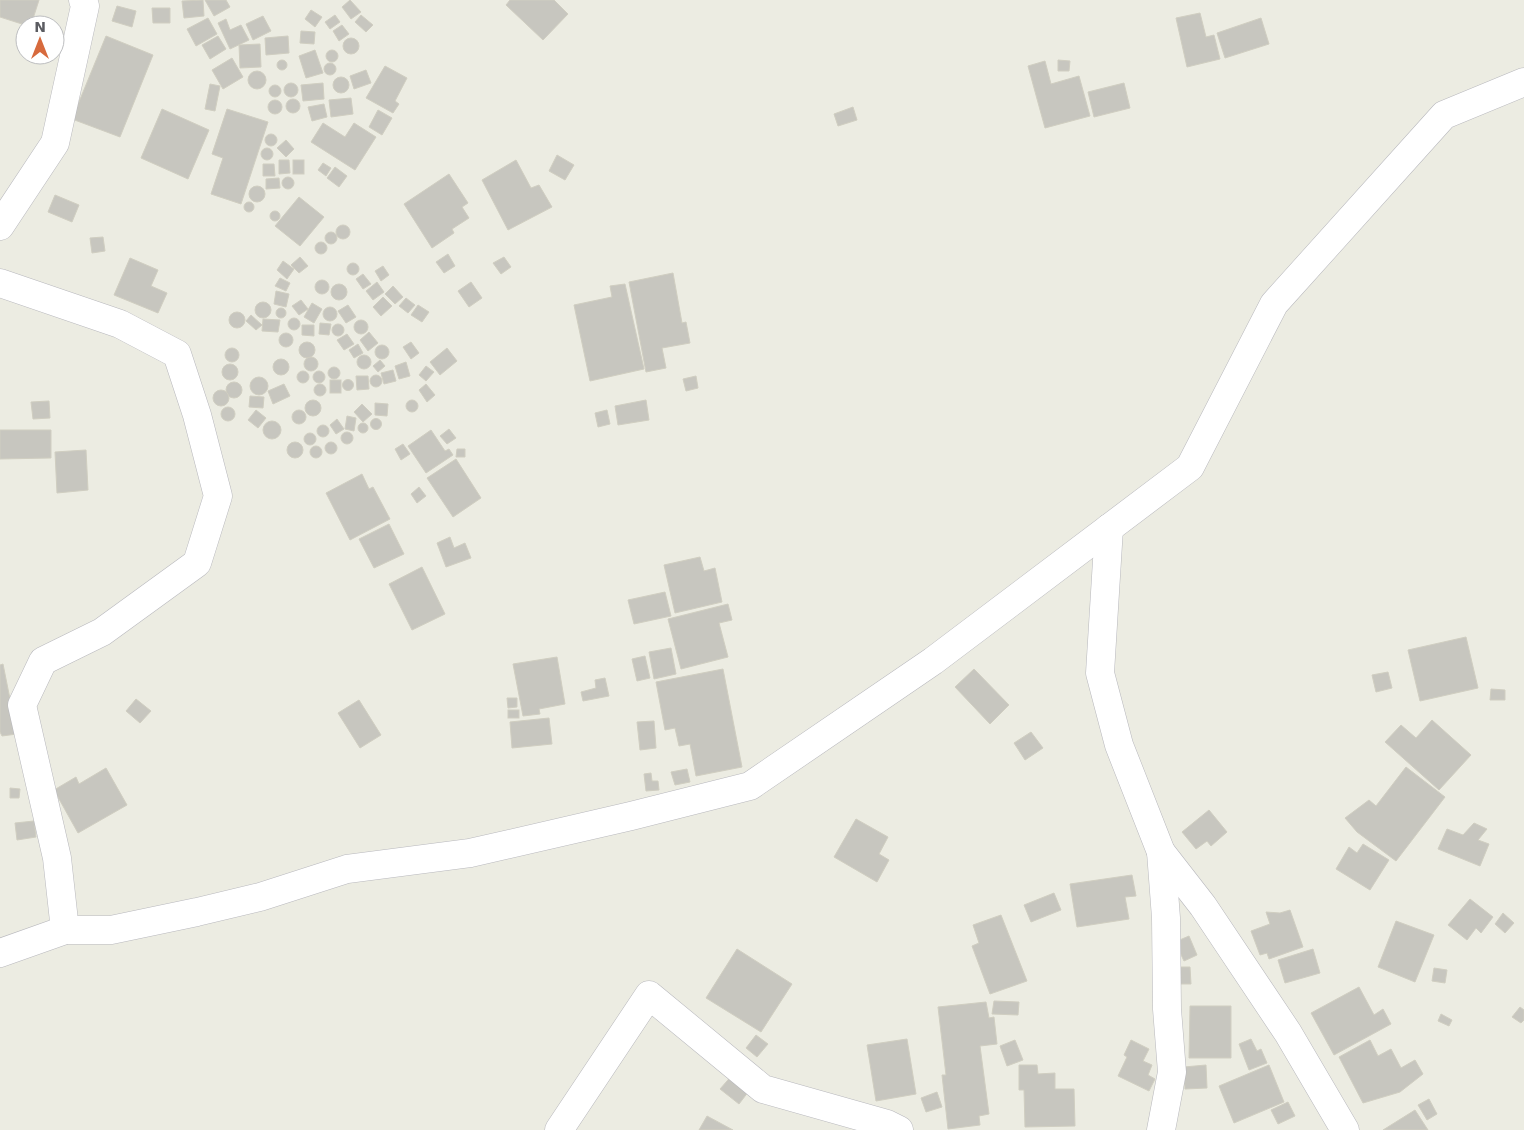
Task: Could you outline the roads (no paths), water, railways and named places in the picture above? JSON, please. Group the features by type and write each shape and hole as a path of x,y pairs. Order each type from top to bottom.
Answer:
{"street":[{"path":"0,226 56,144 85,6 83,0"},
{"path":"0,953 65,930 111,930 197,912 260,897 347,869 470,853 750,786 933,661 1190,467 1274,304 1444,116 1524,82"},
{"path":"0,283 120,324 177,354 197,415 218,496 197,563 102,632 43,661 22,705 57,858 65,930"},
{"path":"1109,528 1100,673 1119,745 1161,852 1203,906 1288,1033 1345,1130"},
{"path":"1160,1130 1172,1072 1167,1009 1166,918 1161,852"},
{"path":"559,1130 649,995 763,1089 887,1124 899,1130"}]}
